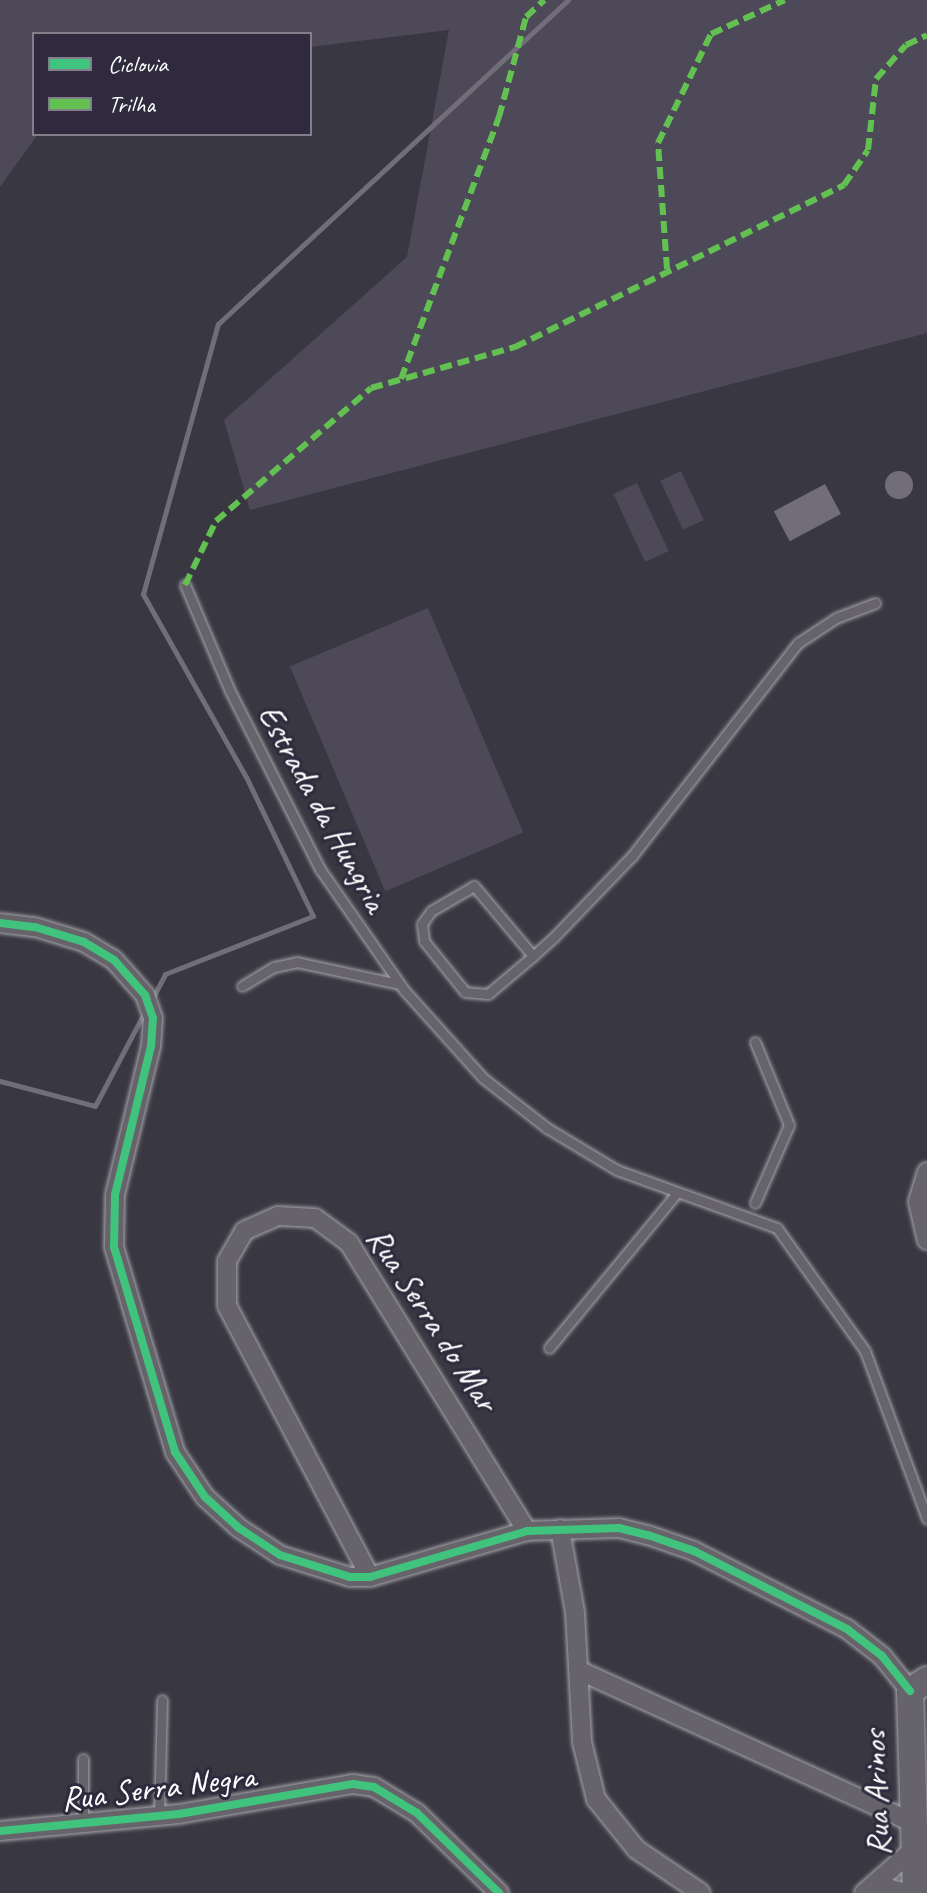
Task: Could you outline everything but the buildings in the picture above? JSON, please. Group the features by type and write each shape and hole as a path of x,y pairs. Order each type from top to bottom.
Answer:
{"street":[{"path":"0,923 35,927 84,942 114,960 145,995 153,1018 112,1222 120,1279 175,1452 205,1497 280,1555 316,1570 370,1577 527,1531 619,1528 694,1551 847,1629 919,1686"},
{"path":"927,1172 918,1202 927,1240"},
{"name":"Rua Serra do Mar","path":"370,1577 227,1306 227,1261 244,1231 278,1216 315,1218 349,1243 527,1531"},
{"path":"560,1529 575,1612 582,1742 596,1799 636,1849 701,1893"},
{"path":"578,1670 910,1821"},
{"name":"Rua Arinos","path":"916,1893 910,1821 919,1686"},
{"name":"Rua Serra Negra","path":"0,1831 159,1816 353,1784 392,1794 499,1893"},
{"path":"870,1889 912,1851"},
{"path":"870,1889 905,1893"}],"lane":[{"name":"Estrada da Hungria","path":"185,585 230,691 320,869 399,984 483,1078 515,1103 617,1170 675,1195 777,1228 821,1284 865,1351 927,1519"},
{"path":"533,956 474,886 431,911 422,924 424,941 471,996 488,994 533,956 632,856 798,643 836,618 875,603"},
{"path":"242,986 274,967 297,962 399,984"},
{"path":"755,1042 789,1125 755,1203"},
{"path":"549,1348 675,1195"},
{"path":"159,1816 162,1700"},
{"path":"83,1759 83,1823"}],"shaded area":[{"path":"0,0 927,0 927,333 250,510 224,420 407,257 449,30 312,47 312,32 32,32 32,136 37,136 0,187"},
{"path":"681,471 704,520 683,530 660,481"},
{"path":"899,471 909,475 913,485 909,495 899,499 889,495 885,485 889,475"},
{"path":"637,483 669,551 645,562 613,494"},
{"path":"825,484 841,514 790,541 774,511"},
{"path":"428,608 523,833 385,891 290,667"}],"waterway":[{"path":"153,997 165,974 313,916 246,777 143,594 218,324 568,0"},
{"path":"0,1081 95,1106 144,1013"}],"marked path":[{"path":"401,379 499,117 526,17 544,0"},
{"path":"667,269 658,143 711,34 785,0"},
{"path":"185,585 216,521 371,388 515,347 844,185 868,150 876,79 906,45 927,35"}],"cycle path":[{"path":"0,923 35,927 84,942 114,960 145,995 153,1018 151,1046 115,1195 114,1247 175,1452 205,1497 239,1528 280,1555 350,1577 370,1577 527,1531 619,1528 648,1535 694,1551 847,1629 882,1656 910,1691"},
{"path":"0,1831 179,1814 353,1784 374,1787 417,1813 499,1893"}]}
